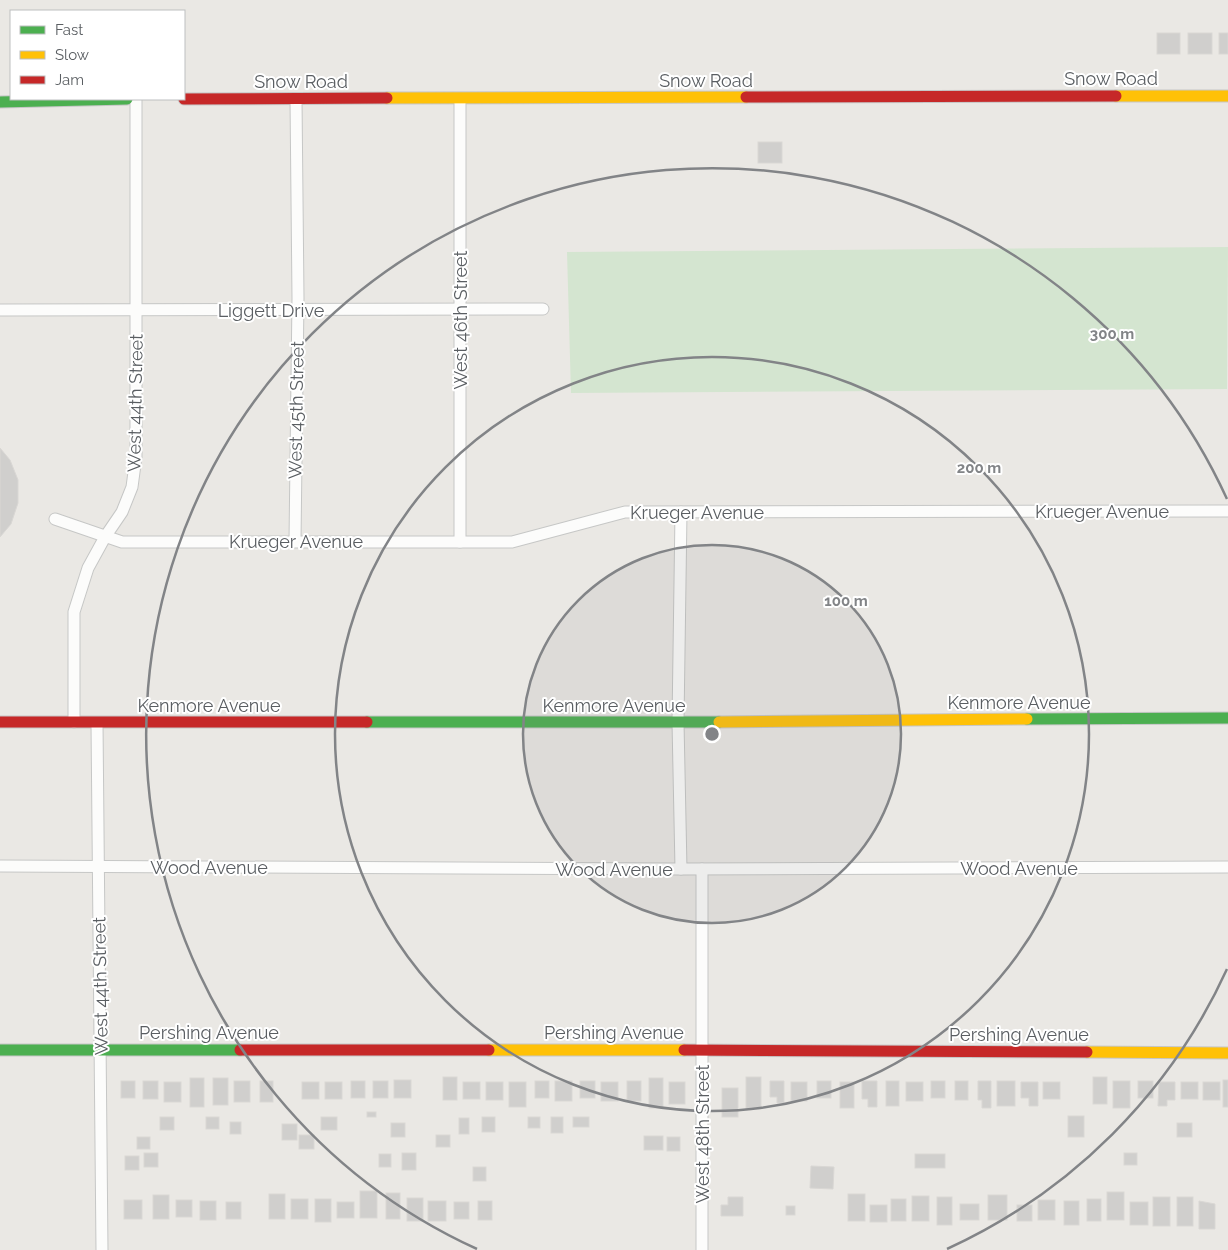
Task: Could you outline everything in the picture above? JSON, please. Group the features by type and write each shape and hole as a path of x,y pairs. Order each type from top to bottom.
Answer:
{"street":[{"name":"Snow Road","path":"185,98 1228,96"},
{"name":"West 45th Street","path":"295,541 298,309 296,98"},
{"name":"West 46th Street","path":"460,98 460,542"},
{"path":"0,102 85,100"},
{"name":"West 44th Street","path":"74,722 74,612 88,568 105,537 122,512 132,487 136,457 136,100"},
{"name":"Liggett Drive","path":"0,310 543,309"},
{"name":"Krueger Avenue","path":"55,519 122,542 512,542 625,512 1228,511"},
{"path":"681,512 678,722 681,869"},
{"name":"Kenmore Avenue","path":"0,722 678,722 1228,718"},
{"name":"West 44th Street","path":"97,722 97,867 102,1050 102,1250"},
{"name":"Wood Avenue","path":"0,866 681,869 1228,867"},
{"name":"West 48th Street","path":"702,869 702,1250"},
{"name":"Pershing Avenue","path":"0,1050 702,1050 1228,1053"}],"green space":[{"path":"1228,247 1227,389 571,393 567,252"}],"building":[{"path":"1157,33 1180,33 1180,54 1157,54"},
{"path":"1188,33 1212,33 1212,54 1188,54"},
{"path":"1219,33 1228,33 1228,54 1219,54"},
{"path":"758,142 782,142 782,163 758,163"},
{"path":"0,448 10,460 18,480 18,503 11,524 0,537"},
{"path":"443,1077 457,1077 457,1100 443,1100"},
{"path":"746,1077 761,1077 761,1109 746,1109"},
{"path":"1093,1077 1107,1077 1107,1104 1093,1104"},
{"path":"190,1078 204,1078 204,1107 190,1107"},
{"path":"213,1078 228,1078 228,1105 213,1105"},
{"path":"649,1078 663,1078 663,1108 649,1108"},
{"path":"394,1080 411,1080 411,1098 394,1098"},
{"path":"1223,1080 1228,1080 1228,1107 1223,1107"},
{"path":"121,1081 135,1081 135,1098 121,1098"},
{"path":"143,1081 158,1081 158,1099 143,1099"},
{"path":"234,1081 250,1081 250,1102 234,1102"},
{"path":"260,1081 273,1081 273,1102 260,1102"},
{"path":"351,1081 365,1081 365,1098 351,1098"},
{"path":"373,1081 388,1081 388,1098 373,1098"},
{"path":"535,1081 549,1081 549,1098 535,1098"},
{"path":"555,1081 572,1081 572,1101 555,1101"},
{"path":"580,1081 595,1081 595,1098 580,1098"},
{"path":"627,1081 641,1081 641,1101 627,1101"},
{"path":"770,1081 784,1081 784,1103 777,1103 777,1097 770,1097"},
{"path":"817,1081 831,1081 831,1098 817,1098"},
{"path":"862,1081 877,1081 877,1107 868,1107 868,1099 862,1099"},
{"path":"886,1081 899,1081 899,1106 886,1106"},
{"path":"931,1081 945,1081 945,1098 931,1098"},
{"path":"955,1081 968,1081 968,1100 955,1100"},
{"path":"978,1081 991,1081 991,1108 982,1108 982,1100 978,1100"},
{"path":"997,1081 1015,1081 1015,1106 997,1106"},
{"path":"1113,1081 1130,1081 1130,1108 1113,1108"},
{"path":"1138,1081 1153,1081 1153,1098 1138,1098"},
{"path":"164,1082 181,1082 181,1102 164,1102"},
{"path":"302,1082 319,1082 319,1099 302,1099"},
{"path":"325,1082 342,1082 342,1099 325,1099"},
{"path":"463,1082 480,1082 480,1099 463,1099"},
{"path":"486,1082 503,1082 503,1100 486,1100"},
{"path":"509,1082 526,1082 526,1107 509,1107"},
{"path":"601,1082 618,1082 618,1101 601,1101"},
{"path":"669,1082 685,1082 685,1104 669,1104"},
{"path":"791,1082 807,1082 807,1101 791,1101"},
{"path":"840,1082 854,1082 854,1108 840,1108"},
{"path":"906,1082 923,1082 923,1101 906,1101"},
{"path":"1021,1082 1038,1082 1038,1106 1029,1106 1029,1098 1021,1098"},
{"path":"1043,1082 1060,1082 1060,1099 1043,1099"},
{"path":"1159,1082 1175,1082 1175,1100 1167,1100 1167,1106 1158,1106"},
{"path":"1181,1082 1198,1082 1198,1099 1181,1099"},
{"path":"1203,1082 1220,1082 1220,1100 1203,1100"},
{"path":"722,1088 738,1088 738,1117 722,1117"},
{"path":"367,1112 376,1112 376,1117 367,1117"},
{"path":"1068,1116 1084,1116 1084,1137 1068,1137"},
{"path":"160,1117 174,1117 174,1130 160,1130"},
{"path":"206,1117 219,1117 219,1129 206,1129"},
{"path":"321,1117 337,1117 337,1130 321,1130"},
{"path":"482,1117 495,1117 495,1132 482,1132"},
{"path":"528,1117 540,1117 540,1128 528,1128"},
{"path":"551,1117 563,1117 563,1133 551,1133"},
{"path":"573,1117 589,1117 589,1127 573,1127"},
{"path":"459,1118 469,1118 469,1134 459,1134"},
{"path":"230,1122 241,1122 241,1134 230,1134"},
{"path":"391,1123 405,1123 405,1137 391,1137"},
{"path":"1177,1123 1192,1123 1192,1137 1177,1137"},
{"path":"282,1124 297,1124 297,1140 282,1140"},
{"path":"299,1135 314,1135 314,1149 299,1149"},
{"path":"436,1135 450,1135 450,1147 436,1147"},
{"path":"644,1136 663,1136 663,1150 644,1150"},
{"path":"137,1137 150,1137 150,1149 137,1149"},
{"path":"667,1137 680,1137 680,1151 667,1151"},
{"path":"144,1153 158,1153 158,1167 144,1167"},
{"path":"402,1153 416,1153 416,1170 402,1170"},
{"path":"1124,1153 1137,1153 1137,1165 1124,1165"},
{"path":"379,1154 391,1154 391,1167 379,1167"},
{"path":"915,1154 945,1154 945,1168 915,1168"},
{"path":"125,1156 139,1156 139,1170 125,1170"},
{"path":"811,1166 834,1167 833,1189 810,1188"},
{"path":"473,1167 486,1167 486,1181 473,1181"},
{"path":"360,1191 377,1191 377,1218 360,1218"},
{"path":"1107,1192 1124,1192 1124,1220 1107,1220"},
{"path":"386,1193 400,1193 400,1219 386,1219"},
{"path":"269,1194 285,1194 285,1219 269,1219"},
{"path":"848,1194 865,1194 865,1221 848,1221"},
{"path":"153,1195 169,1195 169,1219 153,1219"},
{"path":"988,1195 1007,1195 1007,1220 988,1220"},
{"path":"912,1196 929,1196 929,1221 912,1221"},
{"path":"728,1197 743,1197 743,1216 721,1216 721,1205 728,1205"},
{"path":"937,1197 952,1197 952,1225 937,1225"},
{"path":"1153,1197 1170,1197 1170,1226 1153,1226"},
{"path":"1177,1197 1193,1197 1193,1226 1177,1226"},
{"path":"407,1198 423,1198 423,1221 407,1221"},
{"path":"291,1199 308,1199 308,1219 291,1219"},
{"path":"315,1199 331,1199 331,1222 315,1222"},
{"path":"891,1199 906,1199 906,1221 891,1221"},
{"path":"1087,1199 1101,1199 1101,1221 1087,1221"},
{"path":"124,1200 142,1200 142,1219 124,1219"},
{"path":"176,1200 192,1200 192,1217 176,1217"},
{"path":"1038,1200 1055,1200 1055,1220 1038,1220"},
{"path":"200,1201 216,1201 216,1220 200,1220"},
{"path":"428,1201 446,1201 446,1221 428,1221"},
{"path":"478,1201 492,1201 492,1220 478,1220"},
{"path":"1064,1201 1079,1201 1079,1225 1064,1225"},
{"path":"1199,1201 1215,1204 1215,1229 1199,1229"},
{"path":"226,1202 241,1202 241,1219 226,1219"},
{"path":"337,1202 354,1202 354,1218 337,1218"},
{"path":"454,1202 469,1202 469,1219 454,1219"},
{"path":"1130,1202 1148,1202 1148,1225 1130,1225"},
{"path":"960,1204 979,1204 979,1220 960,1220"},
{"path":"870,1205 887,1205 887,1222 870,1222"},
{"path":"1017,1205 1032,1205 1032,1221 1017,1221"},
{"path":"786,1206 795,1206 795,1215 786,1215"}],"traffic: fast":[{"path":"0,102 85,100"},
{"path":"1027,719 1228,718"},
{"path":"367,722 719,722"},
{"path":"0,1050 240,1050"}],"traffic: slow":[{"path":"1116,96 1228,96"},
{"path":"387,98 746,97"},
{"path":"719,722 1027,719"},
{"path":"489,1050 684,1050"},
{"path":"1087,1052 1228,1053"}],"traffic: jam":[{"path":"746,97 1116,96"},
{"path":"185,99 387,98"},
{"path":"0,722 367,722"},
{"path":"240,1050 489,1050"},
{"path":"684,1050 1087,1052"}]}
